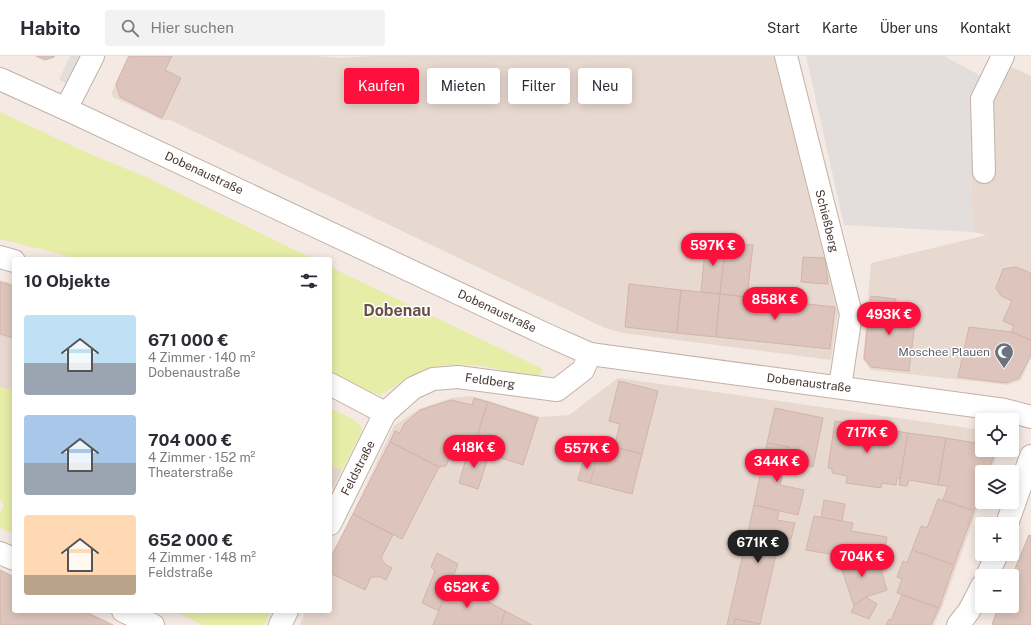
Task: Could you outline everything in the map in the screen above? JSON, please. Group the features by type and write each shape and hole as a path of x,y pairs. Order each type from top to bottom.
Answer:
{"street":[{"path":"66,109 93,56"},
{"name":"Schießberg","path":"786,56 850,314 840,387"},
{"path":"984,172 982,99 1003,56"},
{"name":"Dobenaustraße","path":"0,80 66,109 531,328 590,354 1006,410 1031,417"},
{"path":"0,258 12,261"},
{"name":"Feldberg","path":"385,413 413,388 433,379 458,377 557,390 583,370 590,354"},
{"path":"332,385 385,413"},
{"name":"Feldstraße","path":"332,520 385,413"},
{"path":"1010,517 1031,456"},
{"path":"0,553 12,558"},
{"path":"958,625 975,599"},
{"path":"127,613 153,625"},
{"path":"280,625 285,613"}],"shaded area":[{"path":"70,56 93,56 77,88 59,80"},
{"path":"128,56 314,56 342,58 372,56 774,56 838,312 831,360 623,333 605,328 170,120 162,120 113,97 112,92"},
{"path":"806,56 944,56 981,76 969,98 973,232 844,225"},
{"path":"990,57 1031,76 1031,358 1021,380 1008,385 871,370 863,360 871,263 987,235 973,232 969,98"},
{"path":"0,280 12,283 12,390 0,387"},
{"path":"618,378 975,429 975,457 996,457 994,465 975,465 975,509 977,509 943,605 934,625 300,625 305,613 332,613 332,557 394,426 419,409 451,398 472,396 541,417 569,415"},
{"path":"332,465 342,470 332,490"}],"green space":[{"path":"0,112 90,154 146,177 309,257 72,257 0,239"},
{"path":"332,268 543,369 541,374 534,378 481,366 455,364 442,366 421,371 380,395 351,384 332,371"},
{"path":"0,387 12,390 12,533 0,528 0,514 4,505 0,499"},
{"path":"332,409 354,420 361,427 362,431 342,470 332,465"},
{"path":"178,613 270,613 264,625 203,625"}],"building":[{"path":"36,56 55,56 45,60"},
{"path":"129,56 172,56 165,70 181,78 162,118 120,97 116,84"},
{"path":"706,240 726,243 720,294 701,292"},
{"path":"726,243 753,245 747,297 720,294"},
{"path":"803,257 825,258 828,284 801,282"},
{"path":"1016,267 1031,273 1031,340 1011,332 1014,326 1003,321 1012,301 1001,296 996,288 1003,269"},
{"path":"0,282 12,285 12,337 0,334"},
{"path":"629,284 681,290 677,333 625,327"},
{"path":"681,290 720,294 716,337 677,333"},
{"path":"764,291 780,293 780,301 835,307 830,349 716,337 720,294 763,299"},
{"path":"871,296 896,299 894,313 909,315 910,307 917,307 909,371 871,367 864,358"},
{"path":"969,327 1011,332 1031,340 1031,355 1019,378 1006,383 958,377"},
{"path":"619,381 658,391 642,454 614,447 620,424 609,421"},
{"path":"474,398 488,402 473,449 468,452 448,446 444,451 448,453 449,459 446,466 439,467 390,442 395,431 400,433 404,424 420,410 451,400 472,405"},
{"path":"488,402 538,418 523,465 473,449"},
{"path":"775,408 823,418 813,467 804,465 806,458 787,454 789,447 767,443"},
{"path":"835,421 908,433 900,479 897,478 896,485 882,483 881,488 846,483 847,476 832,473 832,469 828,468"},
{"path":"908,433 946,438 938,485 909,480 907,486 899,485"},
{"path":"946,438 975,443 975,457 994,457 991,465 975,465 974,511 943,500 948,486 938,485"},
{"path":"390,442 439,467 402,539 353,514"},
{"path":"600,443 642,454 632,494 590,483"},
{"path":"767,443 789,447 780,485 804,490 798,515 754,505"},
{"path":"473,449 489,454 478,489 459,483 468,452"},
{"path":"584,458 596,461 590,483 578,480"},
{"path":"938,499 974,511 954,565 912,550 921,526 927,528"},
{"path":"824,500 845,504 842,521 821,518"},
{"path":"754,505 779,511 777,520 795,523 791,539 780,537 760,624 735,619 734,625 727,625"},
{"path":"353,514 393,535 381,558 386,565 392,568 386,580 380,577 371,577 365,590 332,574 332,555"},
{"path":"814,516 853,523 851,531 887,537 882,563 806,550"},
{"path":"1029,535 1031,536 1031,625 993,625 992,624 996,613 1019,613 1019,569 1015,569"},
{"path":"912,550 954,565 939,608 897,593 902,579 897,577 903,561 907,563"},
{"path":"437,553 458,564 439,611 422,603 435,571 431,567"},
{"path":"837,555 882,563 882,573 887,590 866,597 854,606"},
{"path":"0,570 12,576 12,613 88,613 113,625 0,625"},
{"path":"451,581 505,611 501,625 433,625"},
{"path":"902,595 939,608 931,625 886,625 889,619 891,620"},
{"path":"866,597 877,604 869,619 851,612 854,606"},
{"path":"505,611 532,625 501,625"},
{"path":"735,619 760,624 760,625 734,625"}],"place":[{"name":"Moschee Plauen","path":"1004,369"}],"district":[{"name":"Dobenau","path":"397,310"}]}
